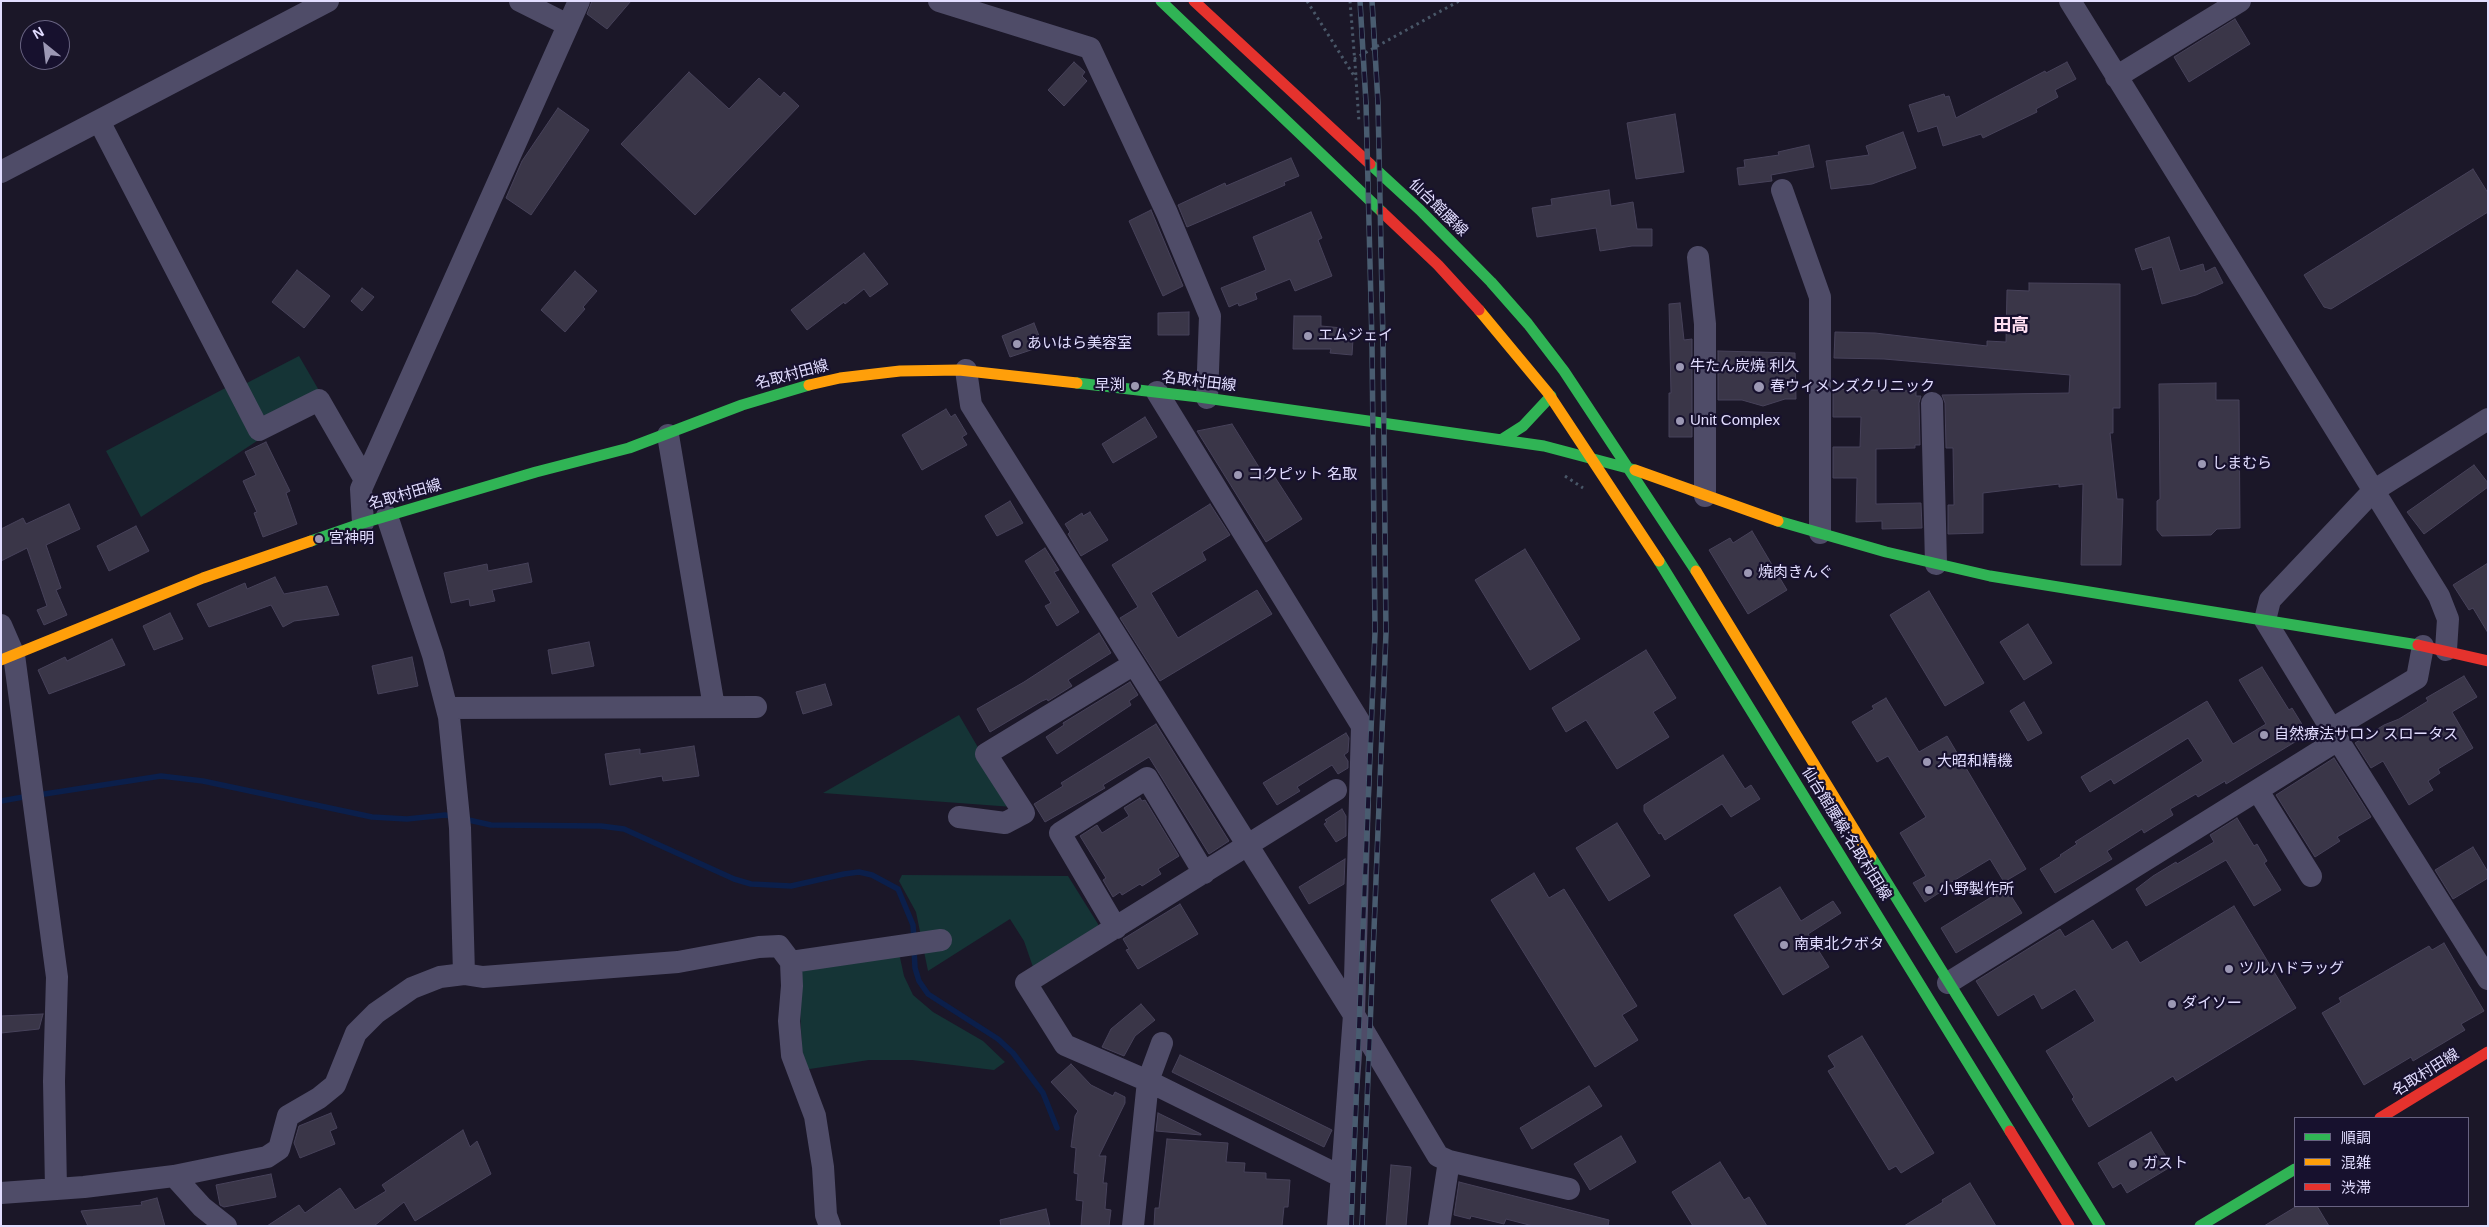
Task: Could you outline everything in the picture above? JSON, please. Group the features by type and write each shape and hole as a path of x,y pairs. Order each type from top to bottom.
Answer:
{"main road":[{"path":"1161,1 1438,265 1496,329 1550,396 1594,460"},
{"name":"仙台館腰線","path":"1194,1 1420,210 1491,282 1528,324 1564,371 1627,467"},
{"name":"名取村田線","path":"8,658 203,578 363,523 668,435 742,405 840,378 900,371 966,370 1207,398 1544,446 1627,467 1765,517 1886,552 1936,564 1990,576 2446,650 2488,661"},
{"path":"1501,440 1523,426 1550,396"},
{"name":"仙台館腰線;名取村田線","path":"1594,460 1642,534 1751,713 1841,853 2069,1226"},
{"name":"仙台館腰線;名取村田線","path":"1627,467 1672,532 1948,983 2100,1226"},
{"name":"名取村田線","path":"2382,1117 2488,1052"},
{"path":"2200,1226 2294,1170"}],"street":[{"path":"1,172 328,1"},
{"path":"520,1 568,25"},
{"path":"363,523 361,489 579,1"},
{"path":"939,1 1090,48 1167,213 1210,316 1207,398"},
{"path":"2070,1 2439,596 2448,619 2446,650"},
{"path":"2116,77 2240,1"},
{"path":"98,121 260,430 319,400 365,480"},
{"path":"1782,190 1820,298 1820,533"},
{"path":"1698,257 1705,324 1705,496"},
{"path":"966,370 971,405 1354,1015 1438,1156 1449,1162 1569,1189"},
{"path":"1157,392 1362,726 1354,1015 1338,1226"},
{"path":"1932,402 1936,564"},
{"path":"2488,419 2374,491 2270,600 2266,620 2335,735 2488,979"},
{"path":"668,435 714,707"},
{"path":"387,516 433,655 447,708 460,828 464,974"},
{"path":"1,625 32,796 57,977 54,1081 56,1189"},
{"path":"1948,983 2258,790 2417,678 2423,646"},
{"path":"959,817 1005,823 1024,813 986,754 1134,664"},
{"path":"447,708 756,707"},
{"path":"1116,928 1060,833 1147,778 1204,873"},
{"path":"1336,790 1026,983 1065,1045 1148,1081 1342,1177"},
{"path":"2258,790 2311,876"},
{"path":"791,962 941,940"},
{"path":"1,1193 174,1176 267,1157 279,1149 288,1116 319,1098 335,1085 356,1033 376,1013 412,988 440,977 464,974 483,977 678,962 759,947 779,946 791,962 792,986 789,1021 792,1056 815,1116 823,1167 826,1215 830,1226"},
{"path":"1133,1226 1148,1081 1162,1043"},
{"path":"1439,1226 1449,1162"},
{"path":"174,1176 202,1207 226,1226"}],"path":[{"path":"1307,1 1356,79"},
{"path":"1348,145 1359,123 1350,1"},
{"path":"1354,59 1459,1"},
{"path":"1559,472 1588,493"}],"green space":[{"path":"299,356 324,399 267,418 261,413 245,384"},
{"path":"231,385 260,439 141,517 106,451"},
{"path":"959,715 1013,807 823,793"},
{"path":"902,875 1068,876 1098,924 1098,930 1033,967 1024,941 1010,919 928,971 916,912 899,881"},
{"path":"899,953 904,976 913,995 933,1012 983,1041 1005,1062 994,1070 912,1060 869,1060 803,1070 798,969"}],"building":[{"path":"592,1 631,1 607,29 587,14"},
{"path":"2235,19 2250,44 2189,82 2174,57"},
{"path":"1074,62 1085,72 1082,76 1087,81 1064,106 1048,90"},
{"path":"2067,62 2076,79 2055,90 2058,97 2036,109 2037,112 1983,138 1981,134 1943,146 1937,126 1918,132 1909,105 1944,94 1945,97 1949,96 1956,118 2045,71 2046,73"},
{"path":"689,72 729,109 759,78 780,97 784,92 799,106 695,215 621,144"},
{"path":"558,108 589,130 531,215 506,198 522,161"},
{"path":"1675,114 1684,172 1636,179 1627,123"},
{"path":"1903,132 1916,168 1872,184 1831,189 1826,161 1869,155 1866,146"},
{"path":"1809,145 1814,167 1771,175 1772,181 1739,185 1737,168 1745,167 1744,160 1779,155 1778,152"},
{"path":"1291,158 1299,176 1284,182 1285,185 1187,227 1178,205 1225,183 1226,186"},
{"path":"2473,169 2488,193 2488,212 2331,309 2324,307 2304,275"},
{"path":"1609,190 1611,206 1633,202 1637,229 1652,229 1652,246 1632,246 1600,251 1596,228 1537,237 1532,208 1552,205 1551,199"},
{"path":"1151,210 1183,286 1163,296 1129,221"},
{"path":"1311,212 1322,238 1318,240 1332,276 1295,291 1290,279 1255,293 1257,299 1239,306 1238,303 1229,307 1221,288 1266,270 1253,237"},
{"path":"2169,237 2180,271 2203,264 2205,272 2215,267 2223,283 2196,295 2162,304 2152,267 2142,270 2135,249"},
{"path":"864,253 888,284 870,297 864,289 807,330 791,310"},
{"path":"297,270 330,296 304,328 272,302"},
{"path":"575,271 597,291 583,307 585,309 565,332 541,310"},
{"path":"2029,283 2120,284 2120,408 2113,408 2113,433 2110,433 2117,499 2123,499 2121,565 2081,565 2083,484 2059,487 2059,484 1983,493 1983,533 1948,534 1948,505 1954,505 1953,448 1946,448 1945,403 1942,395 2069,393 2070,375 1884,359 1834,358 1835,332 1875,333 1987,346 1987,341 2006,342 2007,290 2029,291"},
{"path":"362,288 374,297 362,311 351,301"},
{"path":"1680,303 1684,340 1692,339 1692,437 1669,437 1669,393 1671,393 1669,304"},
{"path":"1189,312 1189,335 1158,335 1158,313"},
{"path":"1294,316 1321,316 1321,326 1343,328 1343,334 1350,334 1349,338 1353,339 1352,355 1330,353 1331,349 1293,349"},
{"path":"1034,323 1043,346 1010,357 1002,336"},
{"path":"1718,351 1795,353 1796,399 1785,399 1763,406 1742,400 1718,400"},
{"path":"2216,383 2216,400 2239,400 2240,528 2217,529 2211,535 2162,536 2157,530 2157,501 2160,499 2159,384"},
{"path":"1833,389 1916,391 1916,396 1921,396 1919,403 1920,445 1915,445 1915,448 1876,449 1876,504 1921,503 1922,528 1882,529 1882,521 1856,522 1857,478 1833,478 1833,447 1860,447 1861,417 1833,417"},
{"path":"946,409 951,417 955,414 967,434 962,437 967,445 922,470 902,435"},
{"path":"1145,417 1157,437 1113,463 1102,444"},
{"path":"1232,424 1262,472 1269,468 1302,519 1266,542 1197,431"},
{"path":"266,442 290,491 286,493 297,524 263,537 254,513 257,512 243,481 256,475 245,452"},
{"path":"2474,465 2488,483 2488,487 2424,534 2407,512"},
{"path":"1010,501 1023,523 997,536 985,516"},
{"path":"69,504 80,529 46,545 61,588 56,590 67,615 44,625 37,610 47,606 27,548 1,561 1,529 23,518 26,524"},
{"path":"1210,504 1230,535 1202,552 1206,560 1151,593 1178,638 1257,590 1272,614 1160,681 1120,618 1138,607 1112,565"},
{"path":"1090,512 1108,540 1081,556 1068,534 1070,532 1065,524 1082,513 1083,516"},
{"path":"136,526 149,551 109,571 97,546"},
{"path":"1752,531 1787,590 1748,614 1709,550 1730,538 1733,543"},
{"path":"1045,548 1059,570 1054,572 1079,612 1057,626 1045,606 1051,603 1025,561"},
{"path":"1525,549 1580,639 1530,670 1475,580"},
{"path":"528,563 532,582 492,590 495,601 470,606 469,599 451,603 444,573 487,564 488,571"},
{"path":"2488,563 2488,633 2473,608 2469,610 2453,585"},
{"path":"275,577 284,594 327,586 339,615 294,621 283,627 271,605 209,627 197,604 245,583 247,589"},
{"path":"1929,591 1984,683 1945,706 1890,615"},
{"path":"170,613 183,639 154,650 143,626"},
{"path":"2028,624 2052,663 2024,680 2000,642"},
{"path":"1099,633 1111,653 1068,680 1072,686 1048,701 1047,699 1042,701 990,732 977,709 1024,682"},
{"path":"112,639 125,665 49,694 38,670 65,657 67,661"},
{"path":"589,642 594,666 552,674 548,650"},
{"path":"1646,650 1676,698 1653,712 1669,737 1617,769 1586,720 1566,732 1552,708"},
{"path":"412,657 418,686 378,694 372,666"},
{"path":"2262,667 2289,710 2292,708 2308,734 2226,784 2225,781 2198,797 2196,794 2170,809 2173,815 2144,833 2142,829 2107,851 2112,859 2055,893 2040,869 2077,844 2075,842 2203,761 2188,738 2114,784 2111,779 2090,792 2081,777 2207,701 2233,744 2266,724 2239,680"},
{"path":"2464,676 2477,697 2452,712 2473,748 2438,769 2440,773 2428,781 2433,790 2409,805 2383,761 2371,768 2355,743 2384,725 2399,719 2428,701 2426,698"},
{"path":"1130,682 1138,695 1129,701 1131,705 1057,754 1046,737 1064,725 1063,723"},
{"path":"825,684 832,705 803,714 796,692"},
{"path":"1886,698 1919,752 1947,736 2026,869 2004,882 1990,859 1940,889 1942,891 1925,902 1913,883 1926,876 1900,833 1926,817 1888,756 1877,762 1852,722 1874,709 1872,706"},
{"path":"2024,702 2042,733 2028,741 2010,711"},
{"path":"1156,724 1229,841 1209,854 1149,757 1103,785 1105,788 1045,822 1034,804 1063,786 1061,783"},
{"path":"1346,733 1349,738 1348,752 1344,755 1348,761 1348,768 1338,774 1332,765 1297,787 1300,791 1277,805 1263,783"},
{"path":"694,746 699,776 663,781 662,776 610,785 605,754 640,749 640,754"},
{"path":"1723,755 1745,789 1751,785 1760,799 1731,817 1722,804 1665,840 1644,811 1644,805"},
{"path":"2334,758 2371,817 2337,837 2340,841 2315,857 2276,795"},
{"path":"1140,798 1142,801 1145,800 1179,856 1158,869 1161,874 1142,886 1140,884 1122,895 1120,892 1113,897 1103,880 1106,878 1080,836 1097,825 1102,833 1129,816 1124,808"},
{"path":"1342,809 1346,816 1346,836 1336,842 1324,824 1327,822 1325,820"},
{"path":"2237,818 2254,846 2257,844 2267,861 2264,863 2281,890 2254,906 2226,860 2146,906 2136,889 2176,862 2177,864 2214,842 2210,835"},
{"path":"1617,823 1650,876 1609,901 1576,848"},
{"path":"2473,847 2488,872 2488,878 2453,899 2435,870"},
{"path":"1345,859 1344,884 1309,904 1299,887"},
{"path":"1534,873 1549,898 1564,889 1637,1006 1622,1015 1638,1040 1595,1067 1491,900"},
{"path":"1780,887 1801,921 1833,901 1841,913 1808,934 1829,967 1783,995 1734,915"},
{"path":"2006,888 2022,913 1956,953 1941,928"},
{"path":"1180,904 1198,934 1138,969 1126,950 1129,949 1123,939"},
{"path":"2234,906 2296,1008 2176,1081 2173,1076 2089,1127 2072,1099 2074,1097 2046,1051 2095,1021 2075,989 2042,1009 2034,994 1998,1016 1976,981 2060,929 2065,937 2093,920 2112,950 2127,941 2140,963"},
{"path":"2444,943 2484,1011 2461,1024 2465,1030 2413,1061 2411,1057 2364,1085 2322,1013 2341,1002 2339,998 2429,946 2432,950"},
{"path":"1141,1004 1155,1020 1135,1036 1124,1056 1102,1047 1111,1029"},
{"path":"43,1014 39,1029 1,1033 1,1016"},
{"path":"1862,1036 1934,1153 1901,1173 1896,1166 1889,1170 1828,1071 1835,1067 1828,1056"},
{"path":"1180,1055 1332,1130 1324,1147 1172,1072"},
{"path":"1071,1064 1091,1085 1113,1096 1115,1092 1125,1097 1125,1103 1099,1156 1106,1156 1103,1183 1107,1183 1105,1209 1111,1210 1109,1226 1081,1226 1083,1201 1076,1200 1078,1174 1074,1173 1076,1148 1071,1147 1075,1116 1078,1111 1051,1082"},
{"path":"1589,1086 1602,1106 1532,1149 1520,1128"},
{"path":"331,1113 337,1128 330,1131 335,1144 300,1158 294,1143 299,1126"},
{"path":"1158,1113 1201,1134 1201,1135 1156,1131"},
{"path":"463,1130 470,1147 477,1141 491,1174 415,1221 404,1202 374,1226 267,1226 299,1205 305,1213 340,1188 355,1210 386,1191 382,1185"},
{"path":"2151,1132 2172,1166 2127,1193 2121,1183 2113,1188 2098,1163"},
{"path":"1621,1136 1636,1162 1590,1190 1574,1164"},
{"path":"1167,1139 1228,1143 1226,1162 1245,1163 1244,1172 1266,1173 1266,1179 1290,1180 1288,1207 1284,1207 1282,1226 1154,1226 1155,1208 1159,1208"},
{"path":"1720,1162 1744,1200 1749,1197 1767,1226 1693,1226 1672,1192"},
{"path":"1391,1165 1411,1167 1406,1226 1386,1226"},
{"path":"271,1174 276,1197 224,1207 220,1205 216,1185"},
{"path":"1459,1182 1609,1220 1608,1226 1533,1226 1506,1219 1504,1224 1471,1216 1470,1219 1454,1215"},
{"path":"1970,1183 1996,1226 1904,1226 1943,1202 1942,1200"},
{"path":"157,1198 165,1226 88,1226 81,1211 142,1205 141,1202"},
{"path":"2295,1207 2318,1207 2329,1226 2264,1226"},
{"path":"1046,1209 1050,1226 1001,1226 1000,1220"}],"waterway":[{"path":"38,795 161,776 203,781 372,817 407,819 445,815 455,817"},
{"path":"1,801 29,796"},
{"path":"464,819 491,825 601,826 624,829 734,879 751,884 791,886 844,874 859,872 872,875 898,889 913,925 914,940"},
{"path":"914,949 915,968 919,981 928,994 998,1039 1013,1053 1043,1093 1057,1128"}],"railway":[{"path":"1351,1226 1375,632 1372,343 1366,103 1360,1"},
{"path":"1362,1226 1386,633 1378,103 1372,1"}],"traffic: fast":[{"path":"1161,1 1382,212"},
{"path":"1370,164 1420,210 1491,282 1528,324 1564,371 1696,571"},
{"path":"1077,383 1199,397 1544,446 1635,470"},
{"path":"311,541 363,523 536,472 629,448 742,405 809,385"},
{"path":"1501,440 1523,426 1551,396"},
{"path":"1778,521 1886,552 1990,576 2418,645"},
{"path":"1659,561 2010,1131"},
{"path":"1871,857 2100,1226"},
{"path":"2200,1226 2294,1170"}],"traffic: slow":[{"path":"1479,310 1548,393 1659,561"},
{"path":"809,385 840,378 900,371 959,370 1077,383"},
{"path":"1635,470 1778,521"},
{"path":"1,660 203,578 311,541"},
{"path":"1696,571 1871,857"}],"traffic: jam":[{"path":"1194,1 1370,164"},
{"path":"1382,212 1438,265 1479,310"},
{"path":"2418,645 2488,661"},
{"path":"2382,1117 2488,1052"},
{"path":"2010,1131 2069,1226"}],"place":[{"name":"エムジェイ","path":"1308,336"},
{"name":"あいはら美容室","path":"1017,344"},
{"name":"牛たん炭焼 利久","path":"1680,367"},
{"name":"早渕","path":"1135,386"},
{"name":"春ウィメンズクリニック","path":"1759,387"},
{"name":"Unit Complex","path":"1680,421"},
{"name":"しまむら","path":"2202,464"},
{"name":"コクピット 名取","path":"1238,475"},
{"name":"宮神明","path":"319,539"},
{"name":"焼肉きんぐ","path":"1748,573"},
{"name":"自然療法サロン スロータス","path":"2264,735"},
{"name":"大昭和精機","path":"1927,762"},
{"name":"小野製作所","path":"1929,890"},
{"name":"南東北クボタ","path":"1784,945"},
{"name":"ツルハドラッグ","path":"2229,969"},
{"name":"ダイソー","path":"2172,1004"},
{"name":"ガスト","path":"2133,1164"}],"district":[{"name":"田高","path":"2011,326"}]}
